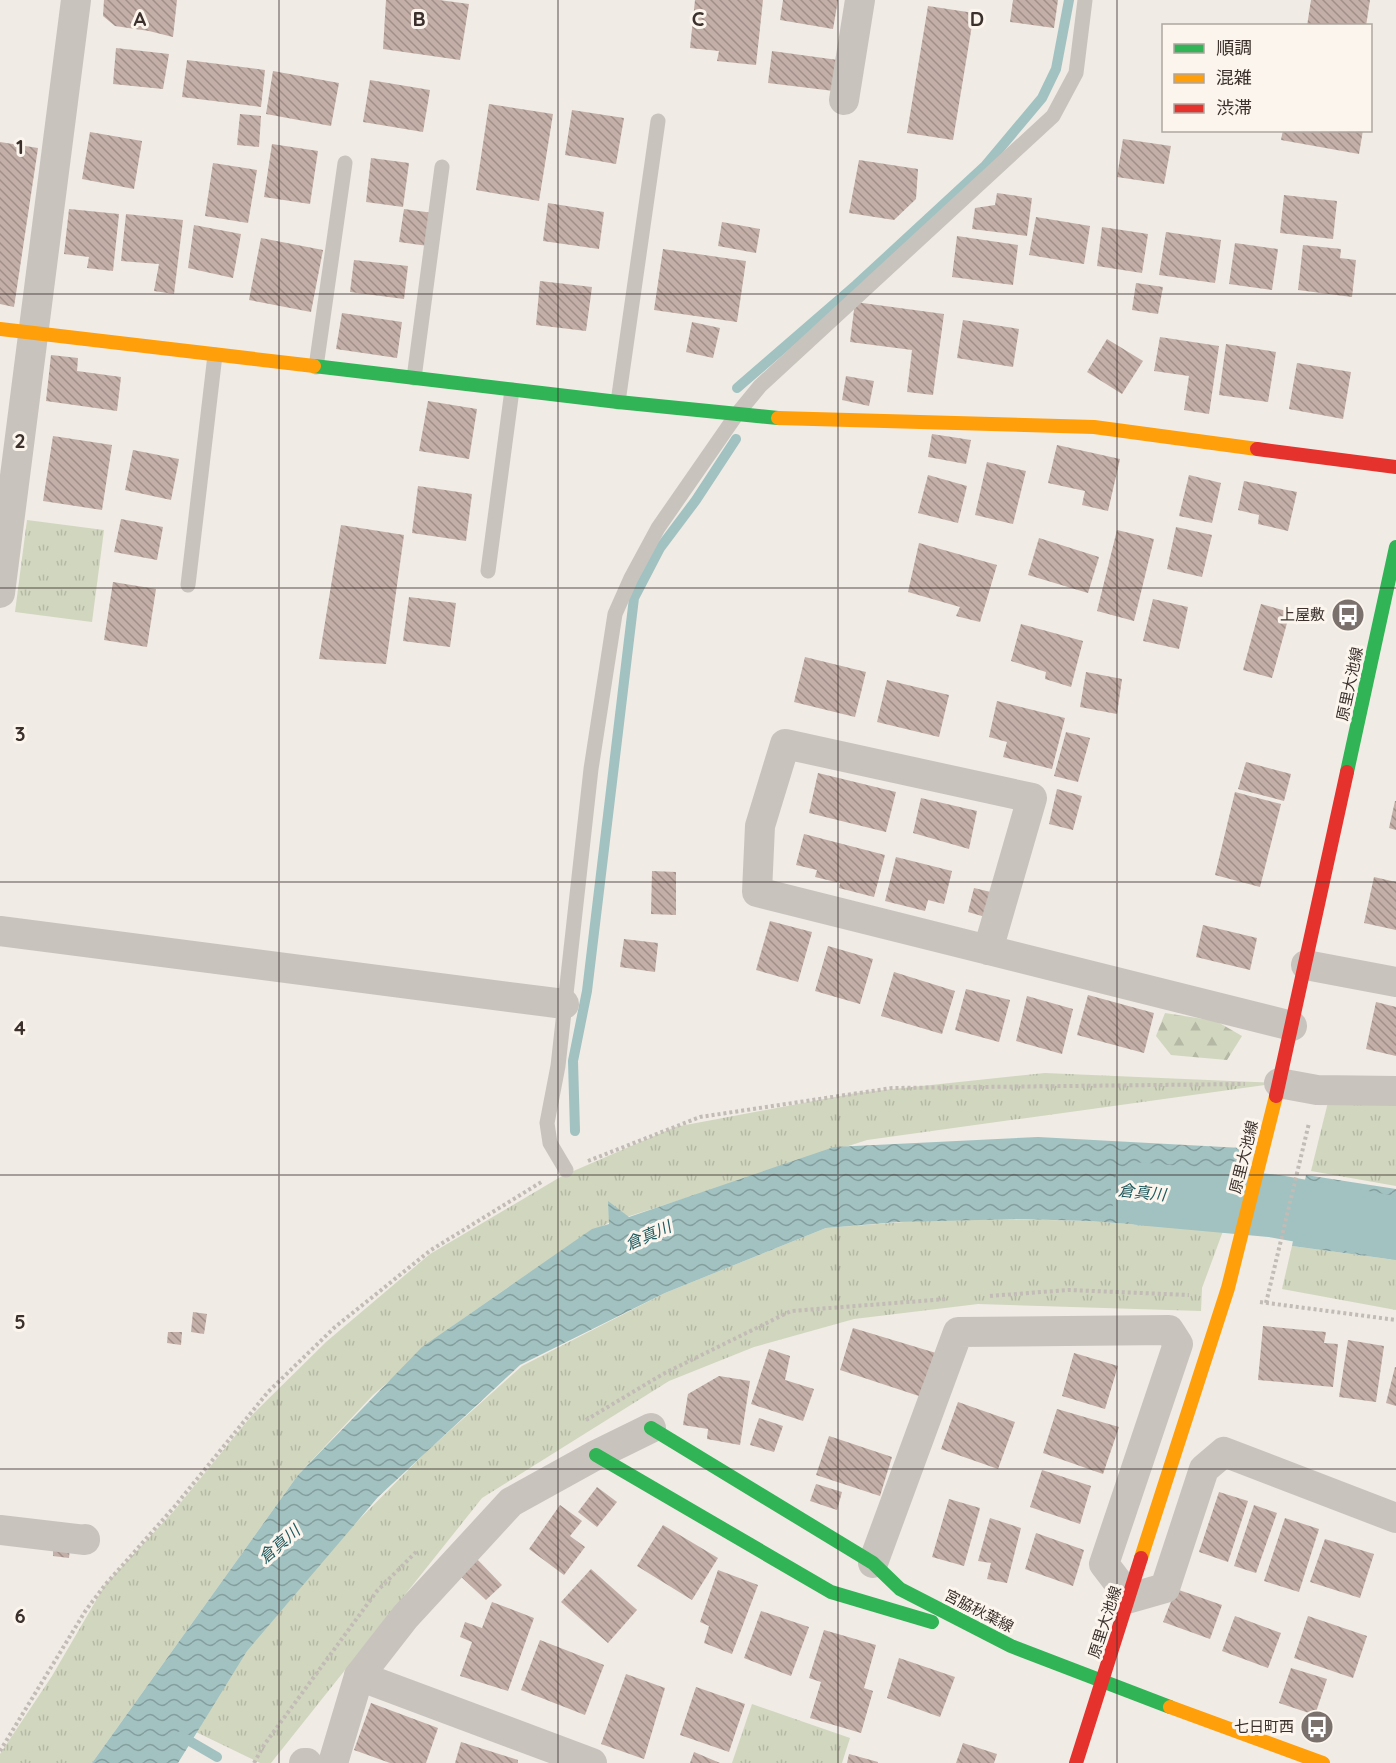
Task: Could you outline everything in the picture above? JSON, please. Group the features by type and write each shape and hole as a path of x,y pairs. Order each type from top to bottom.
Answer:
{"street":[{"path":"0,593 76,0"},
{"path":"844,100 860,0"},
{"path":"0,329 513,390 737,414 792,419 1094,427 1396,467"},
{"name":"原里大池線","path":"1076,1763 1104,1682 1228,1288 1306,966 1396,547"},
{"path":"988,950 1032,798 785,744 760,826 757,892 988,950 1292,1026"},
{"path":"0,931 564,1004"},
{"path":"1306,966 1396,982"},
{"path":"1279,1083 1317,1089 1396,1091"},
{"path":"873,1563 958,1332 1169,1330 1178,1344 1104,1564 1130,1598 1165,1588 1204,1469 1224,1452 1396,1518"},
{"path":"333,1763 359,1676 405,1617 511,1502 596,1455 651,1428"},
{"name":"宮脇秋葉線","path":"651,1428 873,1563 900,1589 1011,1646 1323,1763"},
{"path":"596,1455 831,1592 1011,1646"},
{"path":"0,1530 85,1539"},
{"path":"359,1676 592,1763"}],"lane":[{"path":"566,1170 550,1143 547,1123 558,1066 591,769 615,614 658,528 737,414 760,386 1053,116 1076,73 1084,0"},
{"path":"618,402 658,121"},
{"path":"316,367 345,163"},
{"path":"414,378 442,167"},
{"path":"188,585 215,355"},
{"path":"488,571 513,390"}],"path":[{"path":"0,1751 86,1610 268,1392 335,1327 431,1250 556,1174 700,1117 892,1088 1279,1083"},
{"path":"1317,1089 1266,1303 1396,1320"}],"green space":[{"path":"27,520 104,530 92,622 15,612"},
{"path":"1165,1013 1216,1021 1242,1036 1227,1060 1171,1055 1156,1036"},
{"path":"1045,1073 1279,1083 867,1140 608,1223 526,1275 454,1325 373,1395 298,1475 92,1763 0,1763 0,1754 52,1676 105,1585 173,1512 253,1414 326,1342 430,1254 562,1176 675,1127 856,1093"},
{"path":"1329,1098 1396,1105 1396,1186 1311,1171"},
{"path":"956,1218 1089,1221 1223,1231 1202,1288 1201,1311 978,1304 854,1319 754,1347 669,1381 482,1498 271,1763 260,1763 196,1732 256,1635 334,1545 426,1452 522,1366 665,1293 826,1228"},
{"path":"1292,1246 1396,1260 1396,1310 1282,1289"},
{"path":"752,1704 850,1738 842,1763 732,1763"}],"water":[{"path":"1038,1137 1242,1148 1223,1231 1089,1221 1018,1219 898,1222 826,1228 665,1293 520,1365 378,1497 247,1651 178,1763 92,1763 298,1475 422,1347 592,1229 609,1224 608,1201 629,1217 834,1147"},
{"path":"1306,1175 1396,1189 1396,1260 1292,1246"}],"building":[{"path":"104,0 177,0 173,37 115,26 103,16"},
{"path":"386,0 439,0 469,4 460,60 383,49"},
{"path":"695,0 763,0 756,65 717,61 719,51 690,48"},
{"path":"783,0 838,0 833,29 780,20"},
{"path":"1013,0 1058,0 1054,28 1010,22"},
{"path":"1311,0 1370,0 1366,24 1307,24"},
{"path":"928,6 974,13 953,140 907,133"},
{"path":"116,48 169,54 163,89 113,84"},
{"path":"772,51 838,60 834,91 768,83"},
{"path":"187,60 265,70 261,107 182,97"},
{"path":"273,71 339,83 331,126 266,114"},
{"path":"370,80 430,90 423,132 363,122"},
{"path":"489,104 553,114 539,201 476,190"},
{"path":"572,110 624,118 616,164 565,155"},
{"path":"240,114 261,116 259,147 237,145"},
{"path":"90,132 142,141 134,189 82,179"},
{"path":"1283,132 1363,132 1359,154 1281,140"},
{"path":"1123,139 1171,146 1164,184 1117,177"},
{"path":"0,142 38,148 14,307 0,304"},
{"path":"272,144 318,151 310,204 264,197"},
{"path":"371,158 409,163 403,207 366,202"},
{"path":"859,160 918,169 916,199 894,220 849,213"},
{"path":"213,163 257,170 248,223 205,216"},
{"path":"997,193 1032,198 1027,236 972,229 975,208 995,205"},
{"path":"1284,195 1337,201 1333,239 1280,233"},
{"path":"548,203 604,212 599,249 543,241"},
{"path":"69,209 119,214 113,271 87,268 89,257 64,254"},
{"path":"404,209 433,213 428,246 399,242"},
{"path":"126,214 183,220 174,294 154,291 159,264 121,261"},
{"path":"1036,217 1090,226 1084,264 1029,255"},
{"path":"722,222 760,229 756,253 718,246"},
{"path":"194,225 241,234 233,278 188,268"},
{"path":"1102,227 1148,234 1142,273 1097,266"},
{"path":"1166,232 1221,240 1215,283 1159,275"},
{"path":"957,236 1018,245 1013,285 952,277"},
{"path":"261,238 323,250 311,312 249,300"},
{"path":"1235,243 1278,249 1272,290 1229,284"},
{"path":"1303,245 1341,249 1340,258 1356,260 1352,297 1298,290"},
{"path":"663,249 746,261 737,322 654,310"},
{"path":"354,260 408,266 404,299 350,292"},
{"path":"540,281 592,287 586,331 536,325"},
{"path":"1136,283 1163,287 1158,314 1132,310"},
{"path":"855,302 944,314 933,395 907,392 912,350 850,342"},
{"path":"342,313 402,322 397,358 336,349"},
{"path":"963,320 1019,329 1013,367 957,358"},
{"path":"692,322 720,328 713,358 686,352"},
{"path":"1160,337 1219,346 1209,414 1184,410 1189,376 1154,371"},
{"path":"1107,339 1143,361 1122,394 1087,372"},
{"path":"1226,344 1276,352 1268,402 1219,395"},
{"path":"51,355 78,358 77,371 121,377 117,411 46,401"},
{"path":"1297,363 1351,372 1343,419 1289,409"},
{"path":"846,376 874,381 869,406 842,400"},
{"path":"428,401 477,409 469,459 419,451"},
{"path":"932,434 971,440 966,464 928,457"},
{"path":"53,436 112,445 102,510 43,501"},
{"path":"1057,445 1120,459 1108,511 1082,505 1085,491 1048,483"},
{"path":"133,450 179,459 171,500 125,490"},
{"path":"987,462 1026,471 1013,524 975,515"},
{"path":"928,475 967,486 958,523 918,513"},
{"path":"1189,475 1221,483 1212,523 1179,516"},
{"path":"1244,481 1297,492 1288,531 1258,524 1259,515 1238,510"},
{"path":"418,486 472,494 466,541 412,533"},
{"path":"121,519 163,527 157,560 114,552"},
{"path":"341,525 404,535 386,664 319,659"},
{"path":"1176,527 1212,535 1202,577 1167,569"},
{"path":"1117,530 1154,539 1134,621 1097,611"},
{"path":"1039,538 1099,557 1088,593 1028,575"},
{"path":"919,543 997,565 980,622 956,616 960,607 908,592"},
{"path":"113,582 156,589 147,647 104,640"},
{"path":"409,597 456,603 450,647 403,641"},
{"path":"1153,599 1188,607 1179,649 1143,641"},
{"path":"1261,604 1290,612 1272,678 1243,670"},
{"path":"1021,624 1083,641 1071,687 1045,679 1046,672 1011,661"},
{"path":"805,657 866,672 855,717 794,702"},
{"path":"1086,672 1122,679 1117,714 1080,707"},
{"path":"887,680 949,695 939,737 877,722"},
{"path":"997,701 1065,718 1052,769 1003,757 1007,742 989,737"},
{"path":"1066,732 1090,738 1078,782 1054,776"},
{"path":"1246,762 1291,774 1284,801 1238,789"},
{"path":"818,773 896,792 886,832 809,813"},
{"path":"1057,789 1082,796 1073,830 1049,824"},
{"path":"1235,792 1281,804 1260,887 1215,875"},
{"path":"921,798 977,811 969,849 913,833"},
{"path":"1396,801 1396,830 1389,828"},
{"path":"804,834 885,855 874,897 839,888 840,883 815,877 817,870 796,865"},
{"path":"896,857 952,871 944,904 928,900 925,911 885,901"},
{"path":"652,871 676,872 676,915 651,914"},
{"path":"1374,877 1396,882 1396,930 1364,923"},
{"path":"974,888 995,893 989,918 968,912"},
{"path":"770,921 812,932 798,982 756,970"},
{"path":"1203,925 1257,938 1250,970 1196,957"},
{"path":"624,939 658,943 655,972 620,967"},
{"path":"828,946 873,959 860,1004 815,991"},
{"path":"894,972 955,991 942,1034 881,1016"},
{"path":"966,989 1010,1000 999,1042 955,1030"},
{"path":"1088,995 1154,1013 1144,1053 1077,1035"},
{"path":"1027,996 1073,1009 1062,1054 1016,1041"},
{"path":"1376,1002 1396,1007 1396,1056 1366,1049"},
{"path":"193,1312 207,1314 204,1334 191,1332"},
{"path":"1263,1326 1326,1332 1324,1343 1338,1344 1333,1387 1258,1380"},
{"path":"853,1328 936,1353 919,1396 840,1370"},
{"path":"168,1332 182,1332 181,1345 167,1343"},
{"path":"1348,1340 1384,1346 1376,1402 1339,1397"},
{"path":"769,1349 790,1356 785,1380 814,1389 803,1421 751,1404"},
{"path":"1074,1353 1118,1366 1105,1409 1062,1396"},
{"path":"1396,1367 1396,1406 1386,1403"},
{"path":"719,1376 750,1381 740,1445 707,1439 708,1429 683,1425 688,1394"},
{"path":"958,1402 1015,1422 998,1469 941,1449"},
{"path":"1057,1409 1119,1427 1103,1474 1043,1453"},
{"path":"759,1418 783,1426 774,1452 750,1445"},
{"path":"829,1436 892,1457 880,1496 816,1475"},
{"path":"1042,1470 1091,1486 1080,1524 1030,1507"},
{"path":"816,1484 842,1492 837,1510 810,1501"},
{"path":"597,1487 617,1502 597,1527 578,1512"},
{"path":"1219,1492 1248,1501 1228,1562 1199,1552"},
{"path":"949,1499 980,1508 964,1566 932,1557"},
{"path":"560,1505 582,1521 570,1536 585,1547 564,1575 529,1549"},
{"path":"1254,1505 1277,1513 1256,1573 1234,1566"},
{"path":"990,1518 1021,1528 1007,1583 987,1579 991,1563 978,1561"},
{"path":"1285,1518 1319,1529 1299,1592 1264,1581"},
{"path":"663,1525 718,1558 692,1600 637,1566"},
{"path":"1036,1533 1084,1550 1073,1586 1025,1569"},
{"path":"1325,1539 1374,1554 1360,1598 1310,1582"},
{"path":"53,1545 70,1547 69,1558 53,1556"},
{"path":"474,1556 502,1585 486,1600 457,1573"},
{"path":"591,1569 637,1610 608,1643 561,1602"},
{"path":"718,1570 758,1585 732,1654 704,1643 709,1626 700,1622"},
{"path":"1176,1589 1222,1605 1210,1639 1163,1622"},
{"path":"492,1602 534,1618 508,1691 460,1676 472,1642 460,1637 465,1622 482,1628"},
{"path":"761,1611 809,1627 791,1676 744,1658"},
{"path":"1235,1616 1281,1633 1268,1668 1222,1651"},
{"path":"1308,1616 1367,1636 1353,1678 1294,1658"},
{"path":"824,1630 876,1645 864,1688 873,1691 861,1733 810,1718 821,1682 809,1678"},
{"path":"540,1640 604,1665 585,1715 521,1690"},
{"path":"899,1658 955,1677 940,1717 887,1698"},
{"path":"1291,1668 1327,1679 1315,1715 1279,1703"},
{"path":"626,1674 665,1688 644,1759 601,1744"},
{"path":"696,1687 745,1704 729,1752 680,1735"},
{"path":"371,1703 438,1728 426,1763 390,1763 354,1750"},
{"path":"461,1742 518,1760 518,1763 455,1763"},
{"path":"963,1743 997,1754 994,1763 956,1763"},
{"path":"694,1752 720,1763 690,1763"},
{"path":"849,1754 878,1762 878,1763 847,1763"}],"waterway":[{"path":"737,388 856,285 985,166 1042,98 1056,69 1069,0"},
{"path":"575,1131 573,1061 587,991 634,598 660,548 696,500 736,439"},
{"name":"倉真川","path":"1142,1194 1274,1206 1396,1228"},
{"path":"181,1736 217,1757"}],"traffic: fast":[{"path":"314,366 618,402 778,418"},
{"path":"1347,772 1396,547"},
{"path":"651,1428 873,1563 900,1589 1011,1646 1170,1707"},
{"path":"596,1455 831,1592 932,1622"}],"traffic: slow":[{"path":"0,329 314,366"},
{"path":"778,418 1094,427 1257,449"},
{"path":"1141,1558 1228,1288 1276,1096"},
{"path":"1170,1707 1323,1763"}],"traffic: jam":[{"path":"1257,449 1396,467"},
{"path":"1276,1096 1347,772"},
{"path":"1076,1763 1141,1558"}],"place":[{"name":"上屋敷","path":"1348,615"},
{"name":"七日町西","path":"1317,1727"}]}
